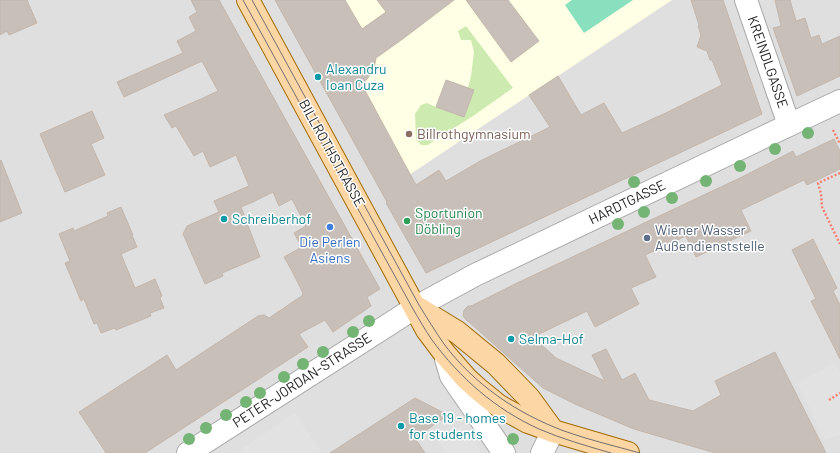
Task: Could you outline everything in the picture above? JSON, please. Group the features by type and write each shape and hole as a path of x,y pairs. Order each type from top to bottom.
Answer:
{"main road":[{"name":"BILLROTHSTRASSE","path":"248,0 428,330 445,354 469,381 500,406 528,422 628,453"},
{"name":"BILLROTHSTRASSE","path":"416,307 457,332 496,364 529,398 554,431"}],"street":[{"name":"KREINDLGASSE","path":"746,0 789,124"},
{"name":"HARDTGASSE","path":"416,307 475,275 840,101"},
{"name":"PETER-JORDAN-STRASSE","path":"188,453 416,307"},
{"path":"445,354 452,376 504,453"},
{"path":"542,453 554,431"}],"path":[{"path":"833,130 840,144"},
{"path":"840,172 818,183 822,206 840,244"},
{"path":"829,400 840,393"}],"shaded area":[{"path":"0,0 840,0 840,453 0,453"},
{"name":"Billrothgymnasium","path":"672,0 382,193 276,1"},
{"path":"835,363 840,373 840,435 825,440 797,383"},
{"path":"295,413 320,451 317,453 236,453"},
{"path":"464,423 481,453 446,453 438,441"}],"green space":[{"path":"572,0 633,0 584,33 565,5"},
{"path":"466,26 513,88 428,145 421,145 416,139 415,114 421,105 427,103 464,117 474,90 468,88 474,52 471,40 461,40 458,31"}],"building":[{"path":"0,0 27,0 37,23 9,35 7,31 0,35"},
{"path":"191,0 219,0 380,289 367,297 371,306 333,332 325,320 299,334 308,347 145,453 106,453 79,412 167,355 176,370 258,316 264,315 269,318 303,295 284,257 302,247 294,233 306,226 292,199 279,206 273,192 241,207 260,257 222,273 223,276 205,284 183,234 187,226 219,212 214,201 249,186 236,155 210,167 203,151 194,156 176,126 172,128 164,115 218,91 202,61 124,97 117,82 183,53 177,41 196,31 189,17 197,12"},
{"path":"275,0 345,0 362,29 386,12 377,0 454,0 376,58 374,69 362,85 416,185 439,170 446,181 482,160 550,127 529,95 558,76 581,115 604,103 622,133 722,85 707,51 697,47 701,35 691,0 723,0 762,114 426,273"},
{"path":"466,0 508,0 539,41 511,62"},
{"path":"775,0 790,0 796,21 805,18 811,38 819,35 822,44 840,36 840,76 797,96 773,28 781,26"},
{"path":"446,80 474,90 464,117 436,107"},
{"path":"92,111 104,138 91,144 105,175 65,192 40,134"},
{"path":"834,139 840,151 840,169 807,185 804,180 741,210 751,231 696,257 686,236 645,255 656,277 631,288 639,304 595,327 587,311 533,337 556,358 605,381 592,355 606,349 622,380 635,373 649,400 693,411 721,395 715,381 775,352 826,453 715,453 634,429 577,405 543,388 463,316 464,310 468,306 471,306 742,177 793,151 796,157"},
{"path":"1,160 22,213 0,222 0,161"},
{"path":"121,207 137,247 121,254 135,288 155,279 162,296 160,298 164,308 150,313 151,316 116,330 115,328 101,333 97,323 94,324 84,299 81,301 65,263 70,261 59,234 73,228 74,231 108,216 107,213"},
{"path":"813,239 837,288 833,291 840,305 840,359 811,301 816,299 792,250"},
{"name":"Base 19 - homes for students","path":"415,398 448,415 415,438 425,453 330,453"}],"tram line":[{"path":"243,0 413,309 429,336 443,354 467,380 493,402 523,421 548,433 611,453"},
{"path":"252,0 419,305 444,344 482,384 497,396 529,415 564,431 640,453"}],"place":[{"name":"Alexandru Ioan Cuza","path":"318,77"},
{"name":"Billrothgymnasium","path":"409,134"},
{"name":"Schreiberhof","path":"224,219"},
{"name":"Sportunion Döbling","path":"407,221"},
{"name":"Die Perlen Asiens","path":"330,227"},
{"name":"Wiener Wasser Außendienststelle","path":"647,238"},
{"name":"Selma-Hof","path":"511,339"},
{"name":"Base 19 - homes for students","path":"401,426"}]}
